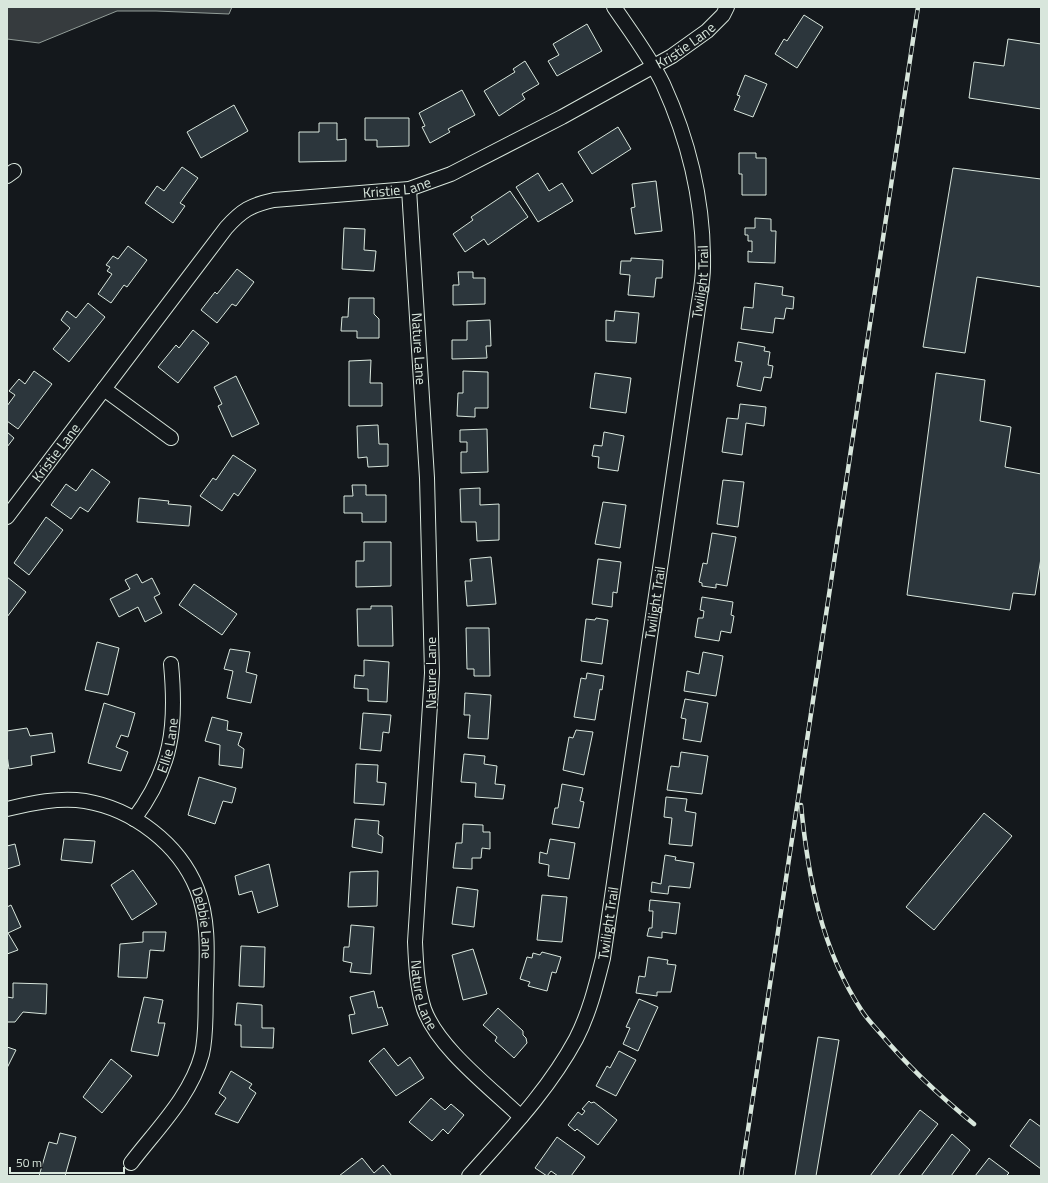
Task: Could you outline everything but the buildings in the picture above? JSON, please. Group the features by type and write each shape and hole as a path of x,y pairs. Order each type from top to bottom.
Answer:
{"street":[{"name":"Twilight Trail","path":"469,1176 521,1117 555,1074 576,1038 593,999 603,958 703,268 701,220 693,173 681,127 662,82 614,7"},
{"name":"Kristie Lane","path":"7,517 226,228 239,214 256,204 274,200 409,189 451,174 491,154 653,66 707,31 723,15 727,7"},
{"name":"Nature Lane","path":"409,189 427,478 432,673 415,942 417,976 424,1009 445,1043 521,1117"},
{"path":"104,389 171,438"},
{"name":"Ellie Lane","path":"134,819 159,780 169,752 174,723 174,694 171,664"},
{"name":"Debbie Lane","path":"7,809 55,800 84,801 113,809 134,819 164,840 182,863 197,889 205,919 207,948 205,1031 202,1054 193,1077 182,1096 131,1163"}],"shaded area":[{"path":"7,7 232,7 229,14 117,11 39,43 7,39"}],"railway":[{"path":"741,1176 918,7"},
{"path":"801,805 808,859 819,912 836,963 848,987 866,1017 903,1059 937,1093 974,1124"}]}
